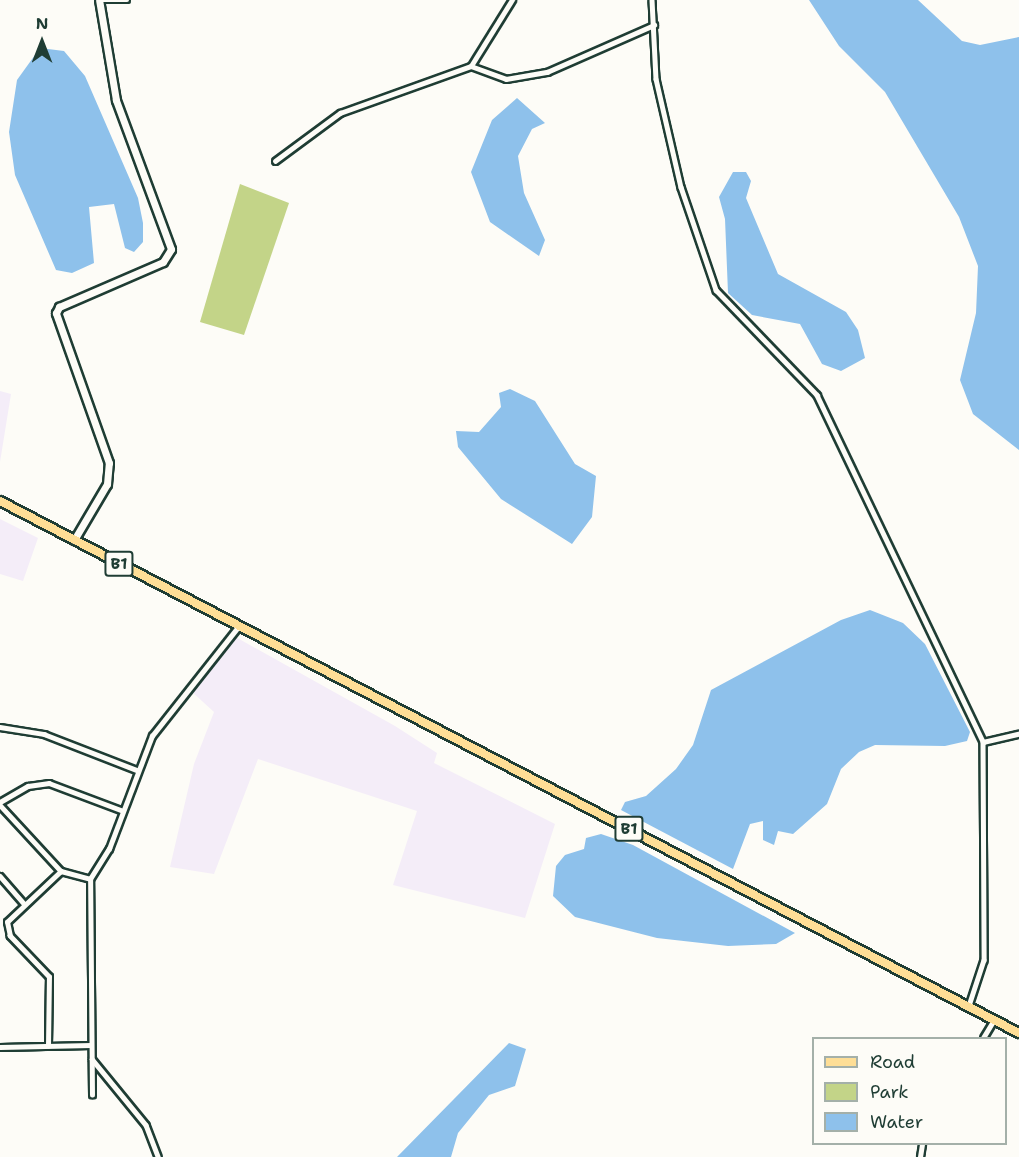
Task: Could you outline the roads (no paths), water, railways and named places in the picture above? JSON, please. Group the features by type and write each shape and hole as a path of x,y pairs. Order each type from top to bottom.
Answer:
{"main road":[{"name":"B1","path":"0,501 1019,1033"}],"street":[{"path":"74,540 107,484 109,463 56,313 59,307 163,262 171,249 116,100 99,0 127,0"},
{"path":"275,162 340,113 471,66 512,0"},
{"path":"652,0 656,79 673,153 716,290 818,395 984,742 984,960 969,1006"},
{"path":"471,66 506,79 547,72 654,25"},
{"path":"92,1095 90,879 109,849 121,810 152,736 239,626"},
{"path":"0,727 44,734 137,770"},
{"path":"984,742 1019,734"},
{"path":"90,879 61,871 0,804 28,786 49,783 121,810"},
{"path":"48,1046 49,977 7,931 8,919 61,871"},
{"path":"0,876 24,904"},
{"path":"984,1037 994,1020"},
{"path":"0,1047 91,1045"},
{"path":"92,1059 146,1125 158,1157"}],"water":[{"path":"809,0 918,0 962,41 980,45 1019,37 1019,450 973,414 960,380 976,313 978,266 959,217 885,92 839,46"},
{"path":"40,48 64,51 85,76 138,198 143,223 143,242 134,252 125,248 114,204 89,207 94,263 72,273 56,270 15,175 9,132 17,80"},
{"path":"517,98 545,123 532,129 518,156 524,193 545,240 539,256 490,222 471,172 492,120"},
{"path":"733,172 746,172 751,181 746,198 778,274 846,312 858,330 865,358 841,371 822,364 800,324 752,315 728,293 725,219 719,197"},
{"path":"510,389 535,401 575,464 596,476 592,517 572,544 501,499 458,447 456,431 479,432 501,407 499,393"},
{"path":"870,610 903,623 925,644 970,732 967,741 945,746 875,745 859,752 841,769 827,804 793,834 778,831 774,845 763,840 763,821 750,824 733,869 621,810 625,802 646,796 676,769 693,745 711,690 841,620"},
{"path":"601,834 633,845 795,933 776,944 728,946 657,938 575,917 553,896 556,866 565,855 584,849 586,838"},
{"path":"509,1043 526,1049 515,1086 489,1095 458,1133 451,1157 397,1157"}]}
